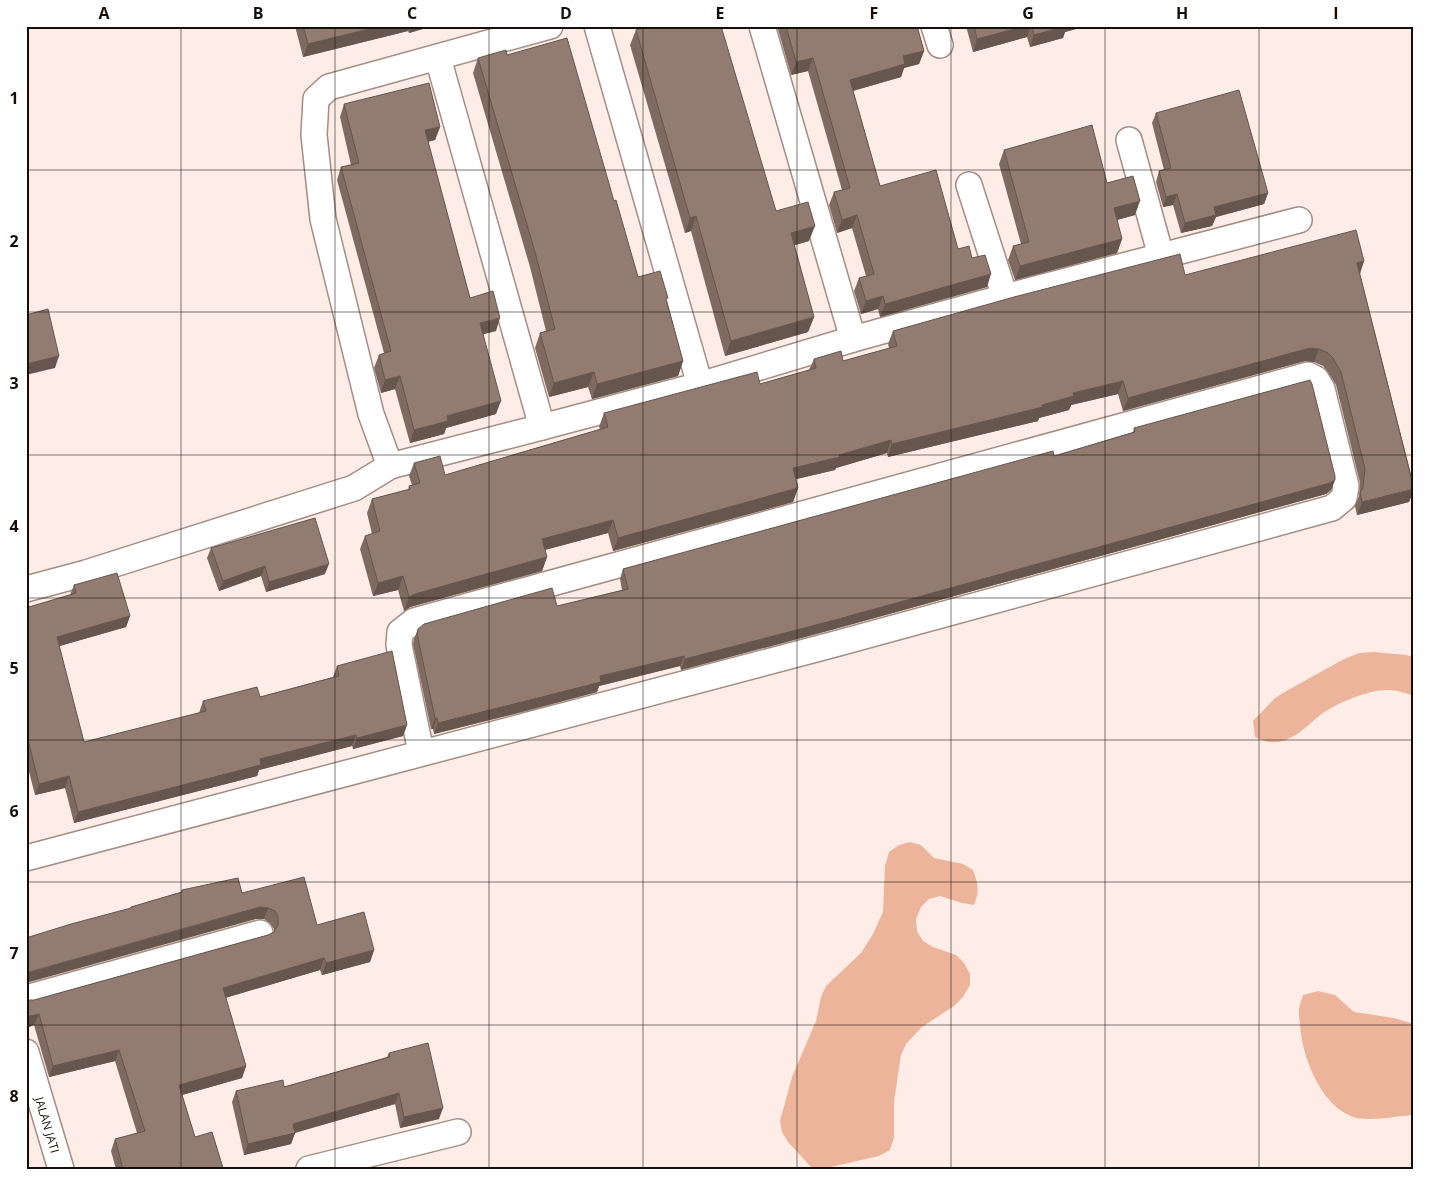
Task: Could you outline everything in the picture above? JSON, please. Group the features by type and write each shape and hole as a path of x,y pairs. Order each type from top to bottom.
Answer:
{"street":[{"path":"390,466 371,414 323,219 314,135 316,99 329,87 550,26"},
{"path":"597,26 700,385"},
{"path":"762,26 853,339"},
{"path":"438,58 542,427"},
{"path":"1129,140 1160,256"},
{"path":"969,185 1005,297"},
{"path":"26,589 86,573 354,488 390,466 700,385 853,339 1005,297 1299,220"},
{"path":"26,858 835,644 1332,508 1344,498 1346,486 1322,390 1316,379 1308,375 414,621 400,632 399,645 421,752"},
{"path":"26,998 260,933"},
{"name":"JALAN JATI","path":"26,1052 61,1169"},
{"path":"309,1169 458,1132"}],"shaded area":[{"path":"1374,652 1414,657 1414,696 1391,690 1373,692 1332,707 1300,732 1286,740 1268,742 1255,737 1253,721 1275,698 1344,659 1359,653"},
{"path":"910,842 921,845 934,858 963,864 973,870 978,888 974,905 940,896 929,899 921,907 916,919 917,931 923,941 933,947 956,955 964,963 970,974 970,985 963,997 954,1006 922,1027 906,1044 901,1055 894,1102 894,1138 890,1150 879,1156 822,1169 811,1167 788,1142 782,1132 780,1121 792,1077 816,1021 821,997 826,986 861,953 873,934 883,912 885,866 889,852 899,845"},
{"path":"1318,991 1335,995 1354,1012 1394,1018 1414,1024 1414,1115 1374,1119 1353,1117 1341,1111 1322,1091 1304,1051 1299,1013 1299,1006 1303,995"}],"building":[{"path":"303,26 381,26 308,44"},
{"path":"650,26 721,26 776,211 808,202 815,226 791,233 814,317 731,341 696,216 690,218 636,30"},
{"path":"786,26 917,26 924,51 903,56 905,64 850,80 880,186 936,170 958,249 969,246 972,258 985,255 991,274 885,304 883,296 866,301 859,278 874,274 857,215 842,220 834,192 850,188 813,58 796,62"},
{"path":"974,26 1026,26 977,39"},
{"path":"1032,26 1066,26 1034,35"},
{"path":"567,38 638,277 660,271 683,361 597,384 594,372 554,383 540,333 555,329 535,252 478,58 506,50 507,55"},
{"path":"429,83 440,127 425,130 470,298 493,291 500,318 480,323 501,401 447,416 448,421 414,430 400,376 385,380 379,355 391,351 341,167 359,163 344,104"},
{"path":"1239,90 1268,193 1214,207 1216,215 1185,223 1177,194 1166,197 1159,171 1171,168 1156,113"},
{"path":"1092,125 1107,183 1133,176 1140,201 1114,208 1122,239 1020,266 1013,246 1029,242 1004,150"},
{"path":"1356,230 1364,261 1357,263 1414,489 1362,502 1360,493 1363,487 1365,469 1341,372 1328,353 1310,348 1128,398 1123,381 1073,393 1074,396 1042,405 1043,407 892,444 891,440 839,455 840,457 793,468 798,488 618,538 613,520 542,539 547,557 409,597 403,576 378,583 365,536 380,531 372,499 410,489 409,486 420,483 414,463 440,456 445,475 608,427 604,413 757,372 760,384 816,368 814,359 841,351 843,361 897,346 893,331 1014,297 1180,254 1185,275"},
{"path":"48,309 59,356 26,364 26,315"},
{"path":"1310,380 1335,476 1335,480 1330,483 835,620 685,659 684,656 600,676 601,682 438,723 437,718 435,718 417,634 418,629 424,624 552,588 557,606 628,589 623,569 1053,451 1054,456 1135,432 1134,428"},
{"path":"315,518 329,564 269,582 265,566 223,581 211,548"},
{"path":"117,573 130,616 57,637 84,742 206,711 203,701 257,687 260,697 339,676 337,666 392,651 407,725 357,738 356,735 260,759 261,765 78,812 69,776 39,784 28,740 26,741 26,596 29,607 76,593 74,585"},
{"path":"304,877 317,925 364,912 374,950 326,963 324,958 223,988 246,1066 179,1085 195,1137 212,1132 223,1168 150,1169 150,1167 144,1169 123,1169 115,1139 145,1131 119,1050 53,1066 39,1014 26,1017 26,1000 34,1000 268,935 274,932 278,925 278,917 275,911 260,907 26,973 26,938 131,908 182,892 182,890 238,878 242,893"},
{"path":"428,1043 443,1108 404,1117 399,1093 293,1124 295,1133 248,1144 236,1091 283,1080 284,1087 390,1057 389,1053"}]}
